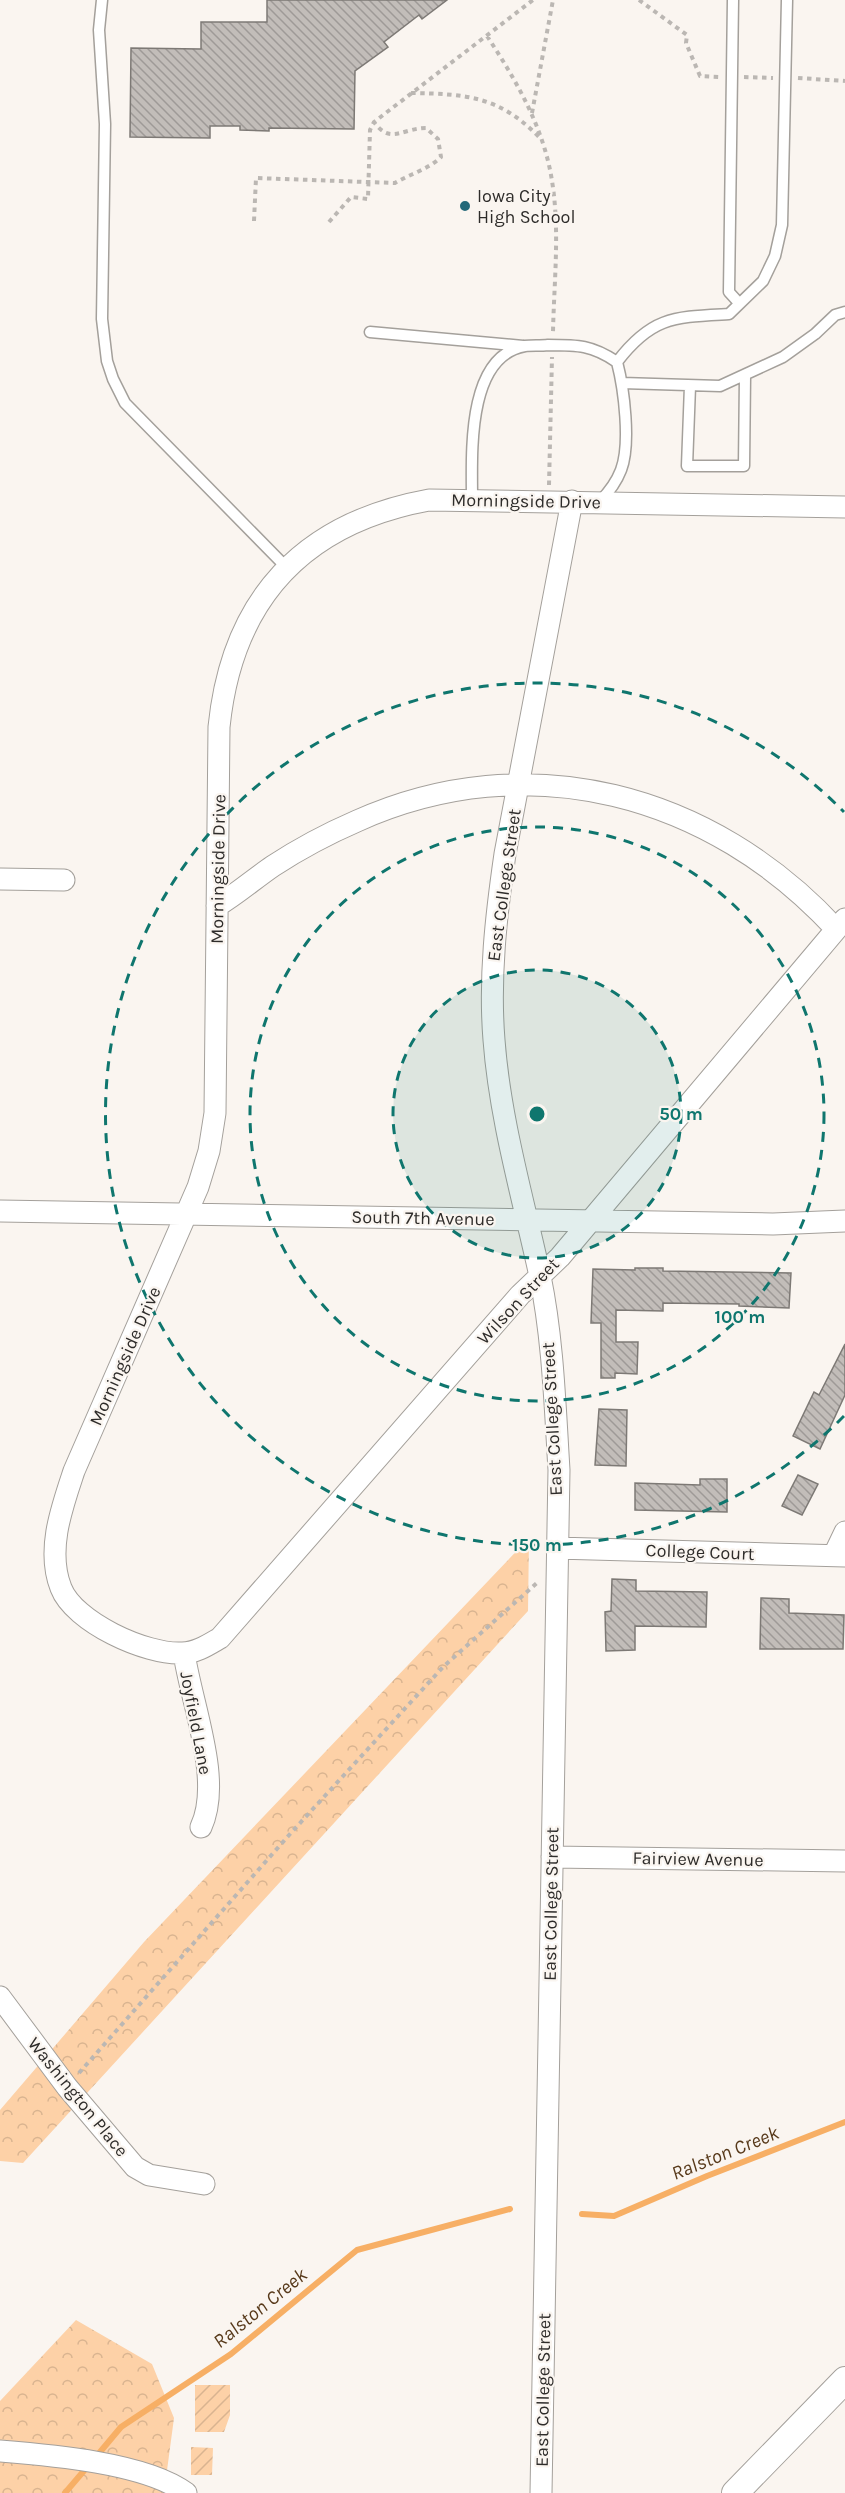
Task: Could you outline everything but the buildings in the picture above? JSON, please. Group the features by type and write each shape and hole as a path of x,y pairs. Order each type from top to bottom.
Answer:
{"street":[{"name":"Morningside Drive","path":"184,1653 165,1653 148,1649 120,1638 95,1624 61,1589 56,1563 56,1534 61,1509 75,1471 198,1187 209,1151 215,1113 219,727 223,693 241,636 255,609 288,569 332,533 367,516 395,506 429,500 549,500 845,507"},
{"name":"East College Street","path":"541,2493 559,1470 555,1398 540,1277 502,1106 494,1039 493,972 497,913 572,501"},
{"path":"217,906 314,841 359,820 405,803 453,792 519,784 587,789 630,799 711,830 784,878 841,924"},
{"path":"0,879 64,880"},
{"name":"Wilson Street","path":"184,1653 202,1649 225,1633 520,1294 540,1277 841,924"},
{"name":"South 7th Avenue","path":"0,1211 773,1224 845,1221"},
{"path":"840,1555 845,1533"},
{"name":"College Court","path":"556,1557 840,1555"},
{"name":"Joyfield Lane","path":"184,1653 208,1782 206,1816 201,1827"},
{"name":"Fairview Avenue","path":"552,1857 845,1862"},
{"name":"Washington Place","path":"0,1997 67,2087 135,2168 149,2175 204,2184"},
{"path":"735,2493 845,2380"},
{"path":"0,2451 78,2459 108,2465 164,2481 186,2493"}],"lane":[{"path":"102,0 99,30 105,124 102,319 113,379 125,402 288,569"},
{"path":"733,0 729,292 739,303"},
{"path":"617,362 632,342 652,326 686,317 729,314 763,281 775,256 782,225 787,0"},
{"path":"622,383 720,386 783,357 815,334 835,315 845,312"},
{"path":"370,332 523,346 553,345 597,349 617,362 622,383 625,424 622,468 613,487 600,501"},
{"path":"472,499 475,410 485,379 500,358 523,346"},
{"path":"690,386 687,466 744,466 745,376"}],"path":[{"path":"329,222 351,197 368,199 370,130 374,122 533,0"},
{"path":"531,114 553,0"},
{"path":"639,0 687,35 686,44 700,76 845,81"},
{"path":"487,36 523,95 540,138 552,178 555,205 549,500"},
{"path":"411,93 465,95 488,101 522,119 540,138"},
{"path":"254,221 256,178 395,183 414,171 433,165 441,157 438,139 426,128 388,135 381,131 374,122"},
{"path":"67,2087 290,1834 443,1667 556,1557"}],"green space":[{"path":"529,1538 528,1611 23,2163 0,2161 0,2110 144,1942"},
{"path":"76,2320 152,2364 174,2418 164,2493 0,2493 0,2401"},
{"path":"195,2385 230,2385 230,2415 224,2432 195,2432"},
{"path":"191,2447 213,2448 212,2475 191,2475"}],"waterway":[{"name":"Ralston Creek","path":"582,2214 614,2216 707,2176 845,2122"},
{"name":"Ralston Creek","path":"95,2458 121,2427 231,2354 357,2250 510,2209"},
{"name":"Ralston Creek","path":"65,2493 88,2466"}],"place":[{"name":"Iowa City High School","path":"465,206"}]}
